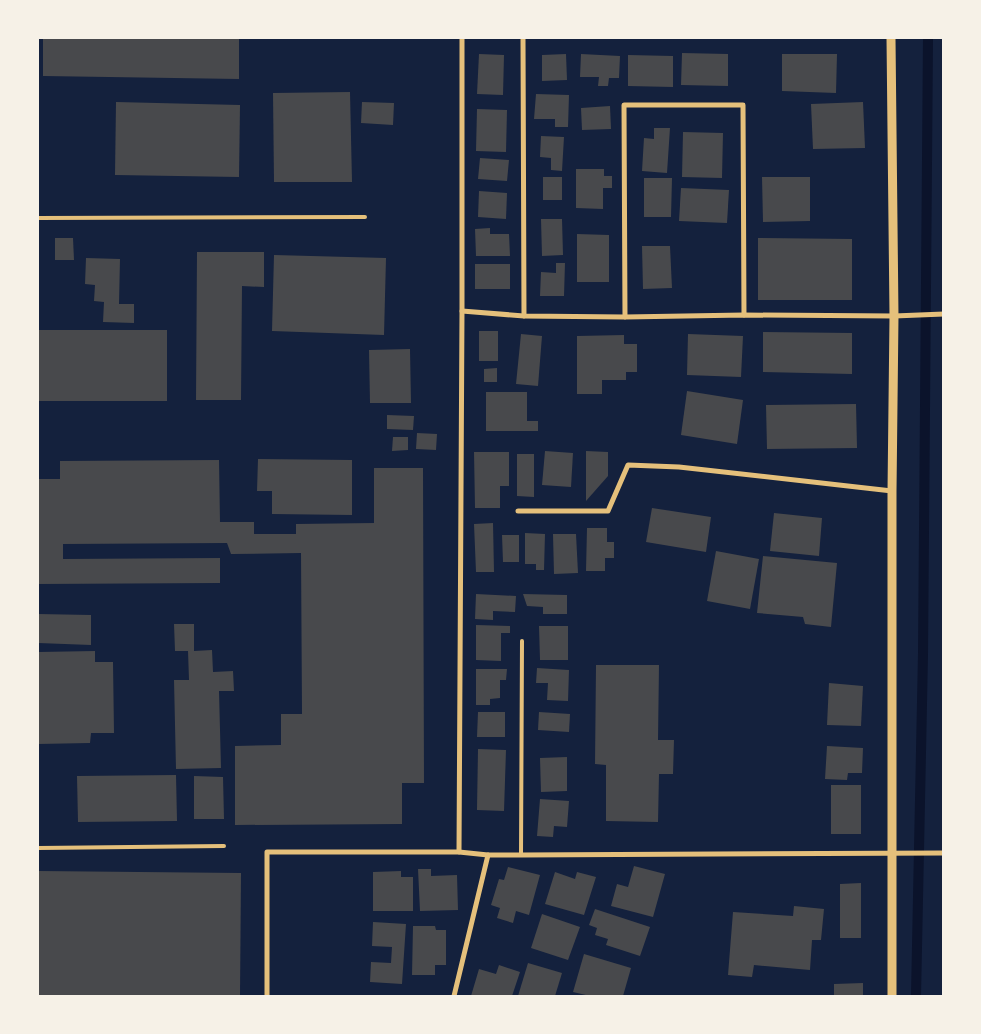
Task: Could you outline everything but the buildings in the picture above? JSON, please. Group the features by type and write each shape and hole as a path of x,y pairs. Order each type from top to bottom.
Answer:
{"street":[{"path":"459,852 462,38"},
{"path":"523,38 524,316"},
{"path":"891,38 894,316 892,996"},
{"path":"625,317 624,105 743,105 744,315"},
{"path":"462,311 524,316 625,317 744,315 894,316 944,314"},
{"path":"518,511 608,511 628,465 679,467 892,492"},
{"path":"267,996 267,852 459,852 521,856 944,853"},
{"path":"454,996 488,855"}],"lane":[{"path":"38,218 364,217"},
{"path":"521,856 522,641"},
{"path":"38,848 224,846"}],"waterway":[{"path":"916,996 923,654 928,38"}]}
